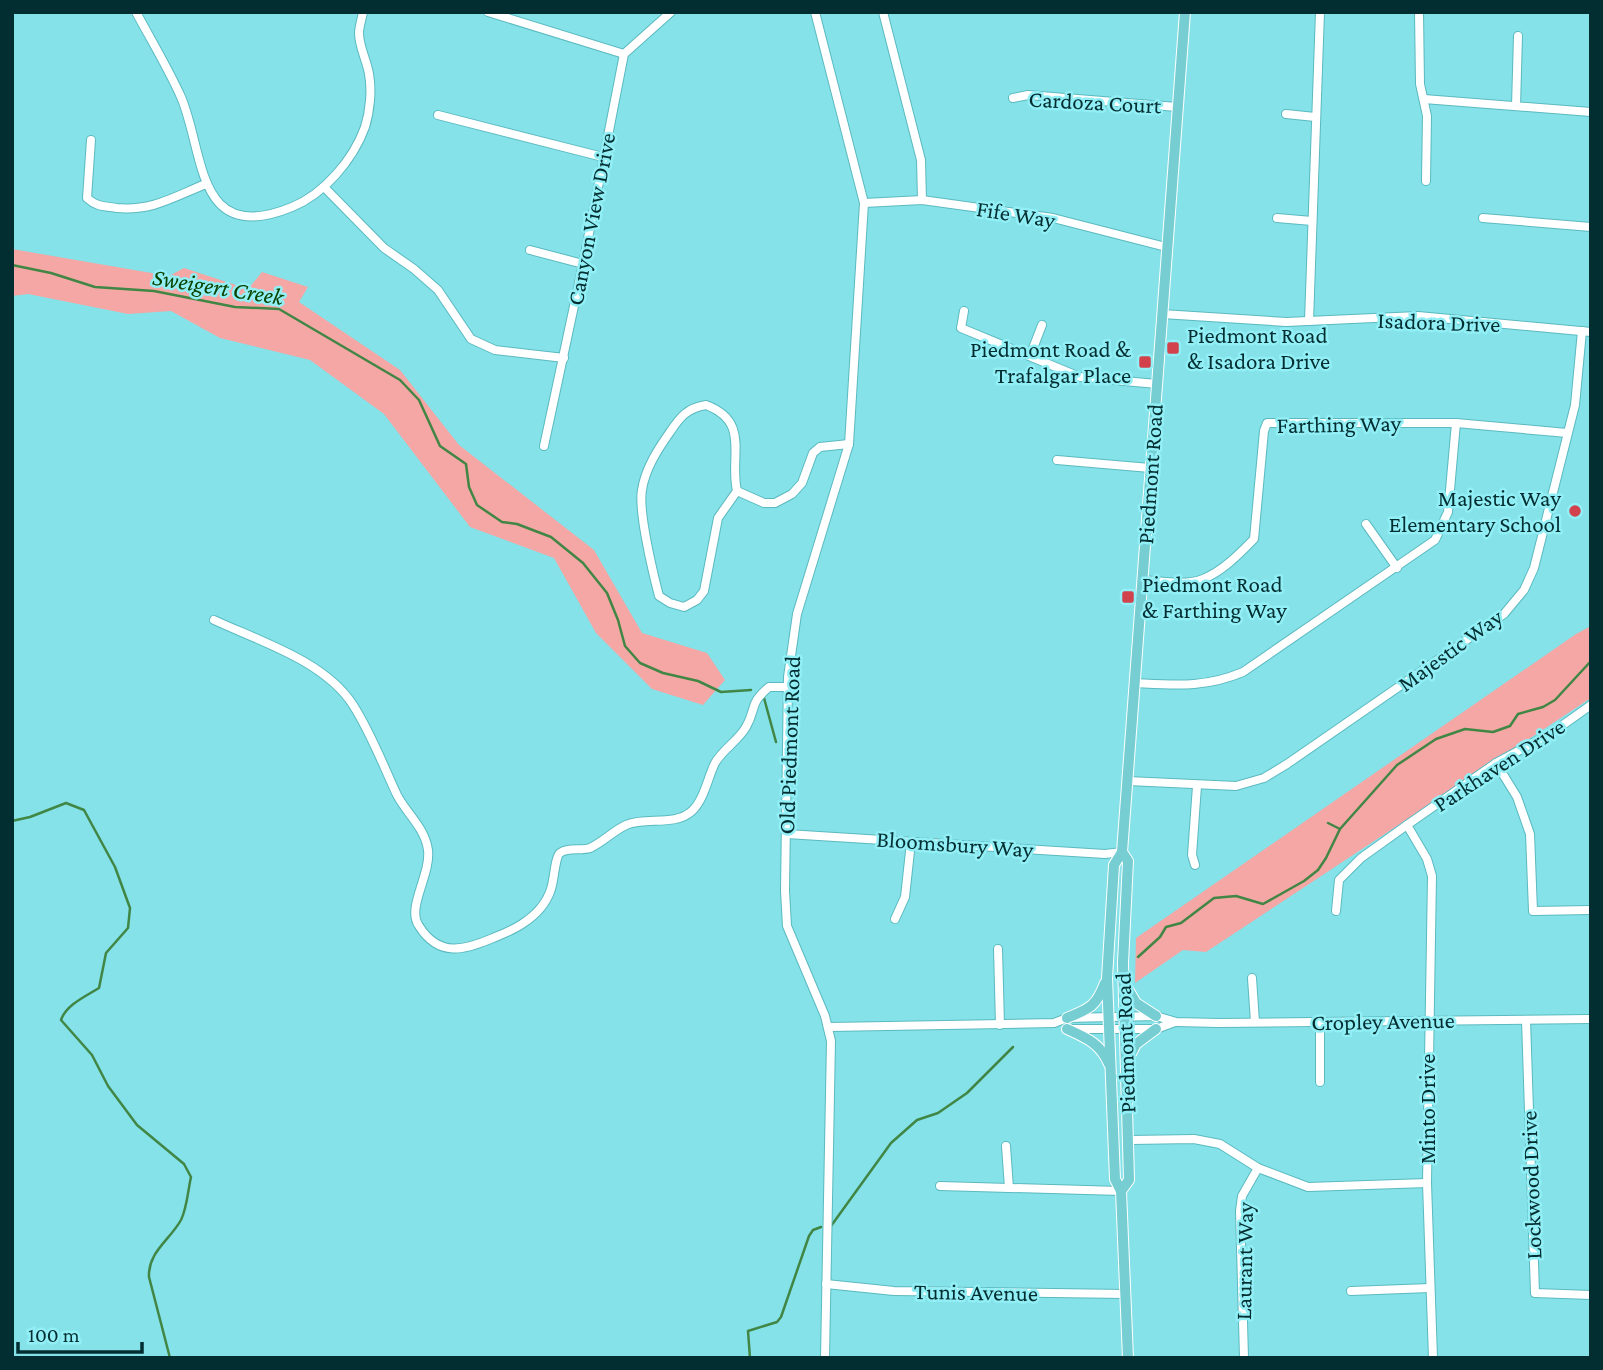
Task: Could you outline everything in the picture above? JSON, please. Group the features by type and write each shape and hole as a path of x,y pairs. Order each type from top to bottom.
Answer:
{"main road":[{"name":"Piedmont Road","path":"1128,1358 1121,1191 1115,1180 1107,978 1115,865 1122,852 1128,781 1185,12"},
{"name":"Piedmont Road","path":"1121,1191 1129,1180 1123,980 1128,861 1122,852"},
{"path":"1107,978 1100,998 1090,1009 1067,1023 1098,1045 1111,1068"},
{"path":"1123,980 1136,1003 1156,1016"},
{"path":"1125,1065 1136,1044 1156,1028"}],"street":[{"path":"136,12 181,98 205,184 213,197 224,207 238,214 251,216 281,212 299,204 324,187 340,168 365,125 370,90 359,33 363,12"},
{"path":"488,12 624,54 671,12"},
{"name":"Old Piedmont Road","path":"815,12 864,203 849,444 797,614 788,687 785,891 787,926 829,1027 831,1041 825,1358"},
{"path":"883,12 921,160 922,200"},
{"path":"1309,321 1320,12"},
{"path":"1419,12 1420,84 1427,116 1426,181"},
{"path":"1516,106 1518,36"},
{"name":"Canyon View Drive","path":"544,446 624,54"},
{"name":"Cardoza Court","path":"1013,98 1028,96 1177,107"},
{"path":"1424,99 1591,112"},
{"path":"1286,114 1315,117"},
{"path":"438,115 603,157"},
{"path":"91,140 87,198 96,206 137,210 166,202 205,184"},
{"path":"324,187 384,248 438,290 471,339 495,350 564,358"},
{"name":"Fife Way","path":"864,203 922,200 1053,218 1166,247"},
{"path":"1277,218 1312,221"},
{"path":"1483,218 1591,227"},
{"path":"530,250 583,264"},
{"path":"964,311 961,328 1080,377 1157,384"},
{"name":"Isadora Drive","path":"1161,314 1309,321 1418,316 1587,331"},
{"path":"1030,356 1042,325"},
{"name":"Majestic Way","path":"1128,781 1236,786 1264,778 1504,614 1524,590 1534,568 1575,405 1587,331"},
{"path":"706,405 727,416 735,431 737,444 734,476 737,491 718,518 704,591 697,600 684,607 659,596 641,505 642,489 656,452 683,413 706,405"},
{"name":"Farthing Way","path":"1143,580 1201,580 1231,561 1254,539 1266,423 1456,423 1567,433"},
{"path":"1135,683 1197,685 1222,681 1244,672 1434,540 1448,512 1456,423"},
{"path":"737,491 764,503 775,503 792,494 802,482 813,453 820,447 849,444"},
{"path":"1057,460 1150,468"},
{"path":"1366,524 1397,568"},
{"path":"214,620 306,662 337,687 352,704 404,807 426,836 426,878 415,905 415,918 430,938 456,949 467,949 519,927 541,911 551,890 557,856 561,852 592,847 628,824 666,821 687,815 695,808 716,761 747,727 755,699 769,687 788,687"},
{"name":"Parkhaven Drive","path":"1336,911 1337,889 1344,873 1496,763 1553,732 1591,705"},
{"path":"1496,763 1517,797 1530,834 1533,911 1591,910"},
{"path":"1195,865 1192,855 1197,786"},
{"name":"Minto Drive","path":"1407,825 1427,859 1432,876 1427,1183 1433,1358"},
{"name":"Bloomsbury Way","path":"787,834 1105,854 1122,852"},
{"path":"895,919 905,897 911,842"},
{"path":"998,949 1000,1025"},
{"path":"1252,978 1255,1022"},
{"name":"Cropley Avenue","path":"1109,1023 1124,1017 1156,1016 1176,1022 1591,1019"},
{"name":"Lockwood Drive","path":"1526,1020 1535,1293 1591,1295"},
{"name":"Cropley Avenue","path":"829,1027 1109,1023 1124,1029 1156,1028 1176,1022"},
{"path":"1320,1022 1320,1083"},
{"path":"1129,1140 1194,1139 1220,1144 1258,1168 1308,1187 1427,1183"},
{"path":"1006,1146 1009,1188"},
{"name":"Laurant Way","path":"1244,1358 1240,1211 1242,1196 1258,1168"},
{"path":"940,1186 1121,1191"},
{"name":"Tunis Avenue","path":"826,1284 894,1291 1126,1294"},
{"path":"1351,1292 1430,1288"}],"shaded area":[{"path":"12,249 169,276 184,268 248,289 262,272 308,287 299,302 400,370 459,445 594,550 642,633 707,653 725,680 703,705 652,689 596,633 554,558 470,527 384,414 310,360 220,338 171,311 128,314 28,294 12,296"},
{"path":"1591,626 1591,698 1206,952 1183,950 1135,983 1136,938"}],"waterway":[{"name":"Sweigert Creek","path":"12,265 51,273 95,287 154,291 235,307 279,309 400,380 419,400 440,446 466,464 469,487 477,505 502,522 517,524 551,537 583,563 607,593 625,646 640,663 663,673 698,681 721,692 751,690"},
{"path":"1138,957 1160,937 1166,927 1181,923 1214,898 1236,896 1263,904 1304,881 1318,870 1340,829 1397,765 1436,739 1465,729 1493,732 1510,726 1518,714 1543,707 1555,700 1591,661"},
{"name":"Sweigert Creek","path":"764,698 776,742"},
{"path":"12,821 66,803 84,810 115,867 130,908 128,928 106,953 99,988 72,1005 61,1020 92,1055 108,1086 137,1125 184,1164 191,1177 181,1220 152,1260 150,1268 149,1277 170,1358"},
{"name":"Sweigert Creek","path":"1328,823 1340,829"},
{"path":"831,1226 891,1143 917,1120 938,1113 967,1093 1013,1047"},
{"path":"750,1358 748,1331 777,1322 781,1317 809,1236 813,1230 821,1227"}],"place":[{"name":"Piedmont Road & Isadora Drive","path":"1173,348"},
{"name":"Piedmont Road & Trafalgar Place","path":"1145,362"},
{"name":"Majestic Way Elementary School","path":"1575,511"},
{"name":"Piedmont Road & Farthing Way","path":"1128,597"}]}
